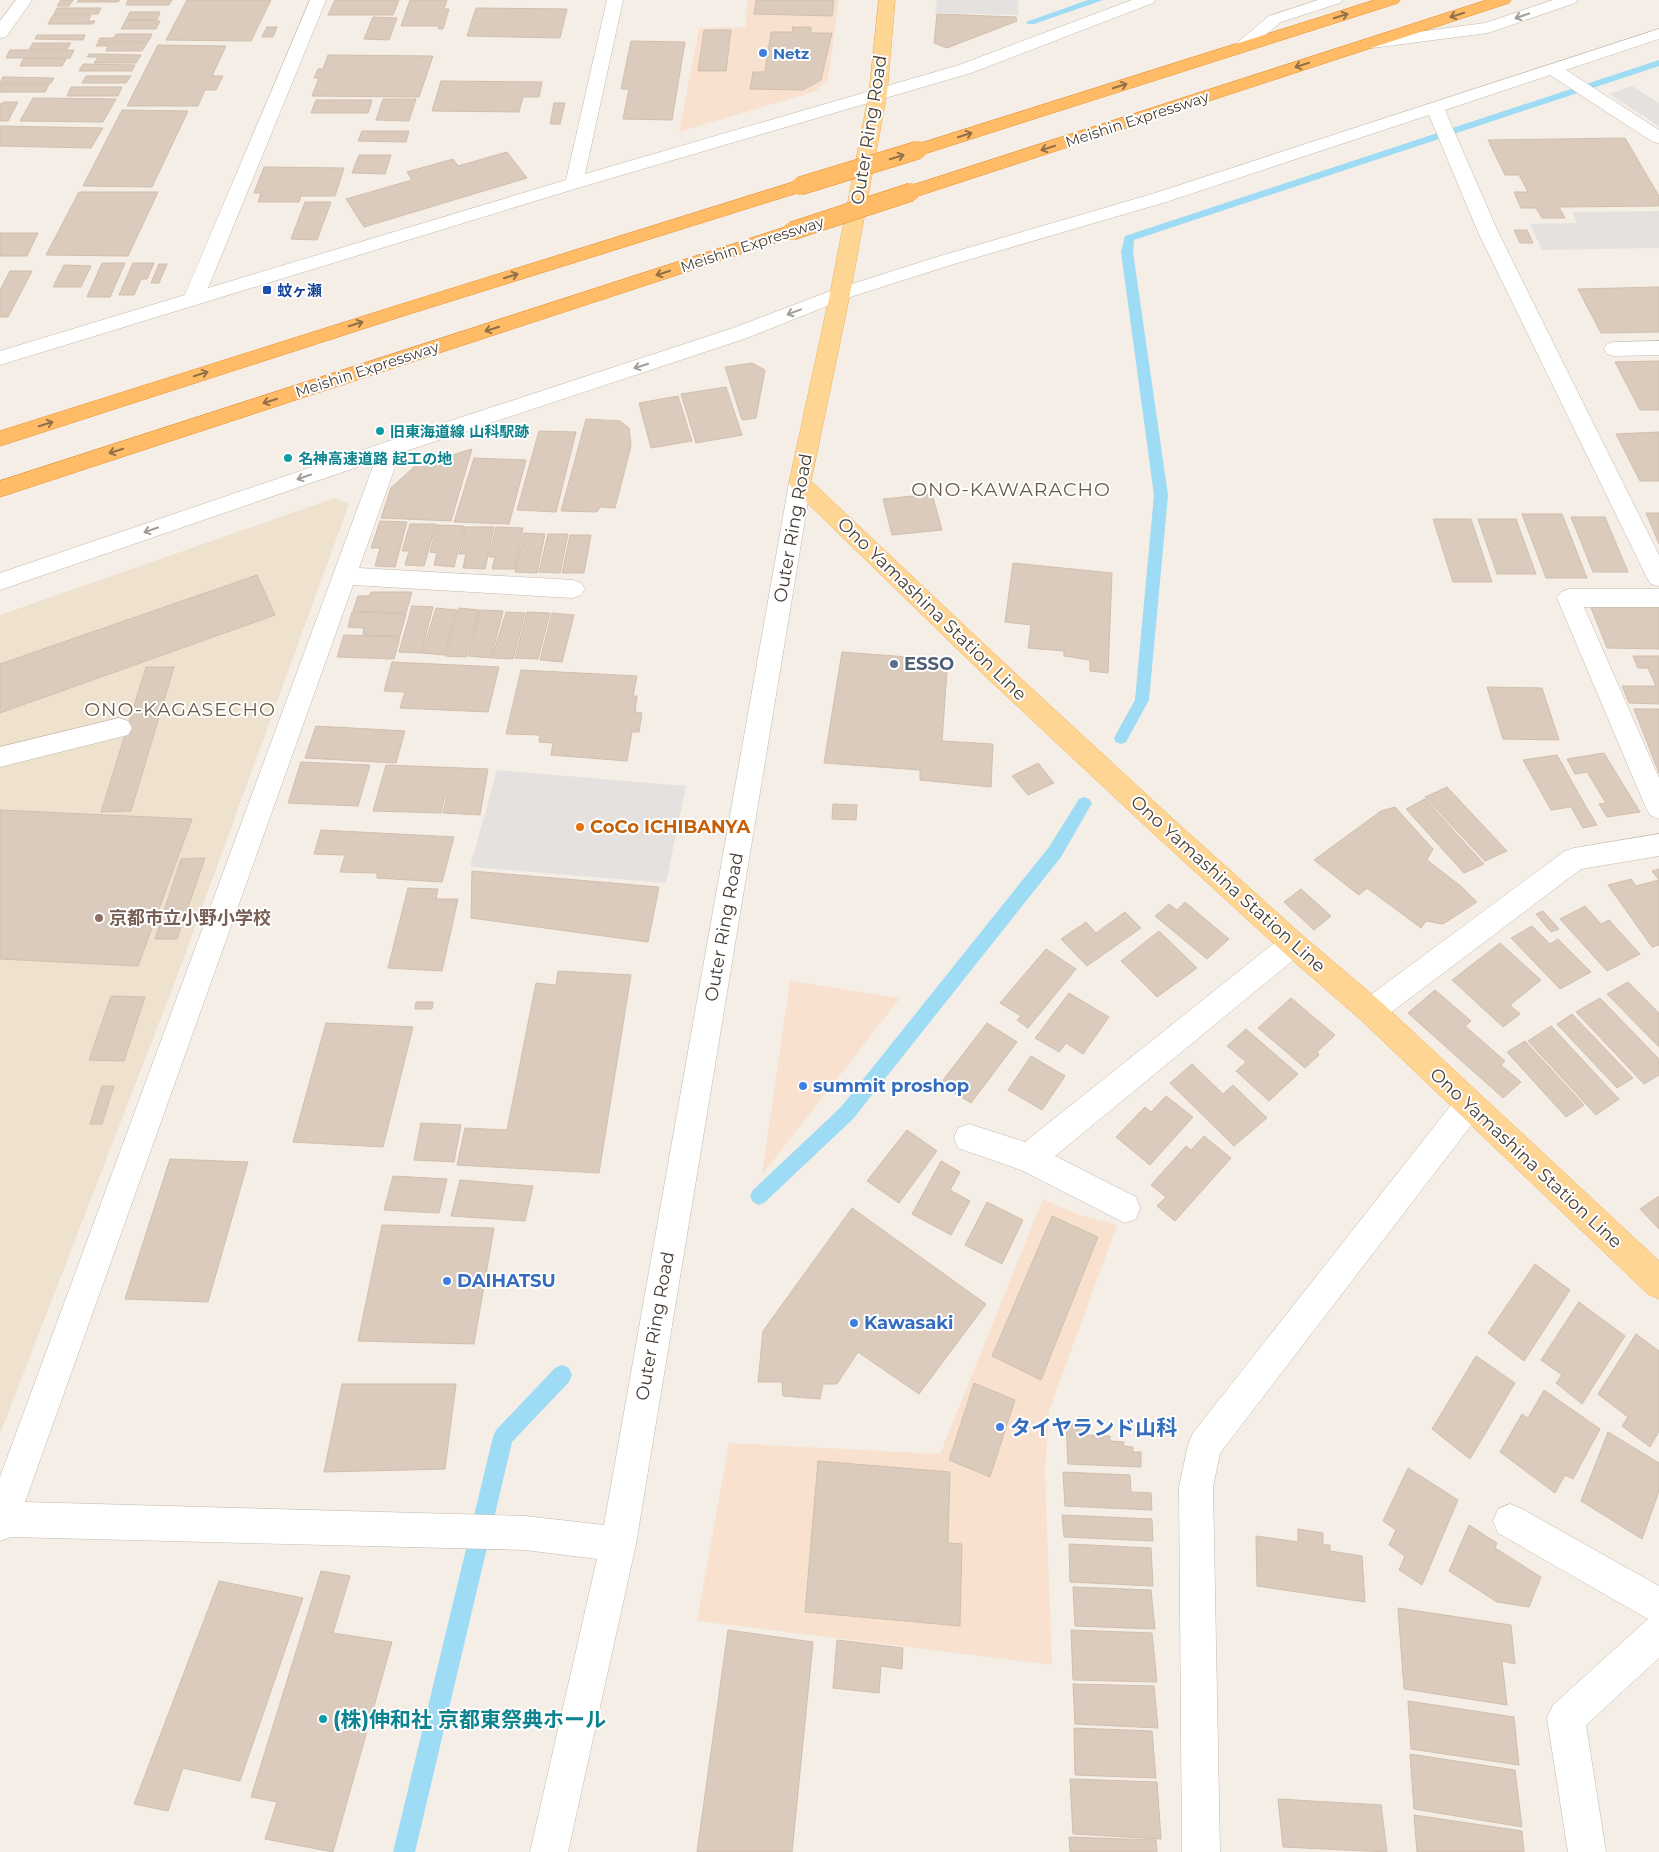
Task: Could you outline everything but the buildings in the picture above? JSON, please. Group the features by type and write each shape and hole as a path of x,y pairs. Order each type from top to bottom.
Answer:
{"highway":[{"path":"0,439 393,312 918,150 1392,0"},
{"name":"Meishin Expressway","path":"0,488 1503,0"}],"main road":[{"name":"Outer Ring Road","path":"800,483 840,294 878,94 887,0"},
{"name":"Ono Yamashina Station Line","path":"800,483 993,668 1293,944 1371,1011 1659,1283"}],"street":[{"path":"0,33 24,0"},
{"path":"194,298 318,0"},
{"path":"574,183 615,0"},
{"path":"0,358 574,183 965,69 1147,0"},
{"path":"1239,48 1275,19 1334,0"},
{"path":"1372,42 1488,28 1569,0"},
{"path":"0,582 391,448 740,333 840,294 947,260 1097,217 1659,34"},
{"path":"1552,69 1659,138"},
{"path":"1435,108 1488,232 1659,578"},
{"path":"1614,349 1659,348"},
{"path":"391,448 1,1521 526,1533 618,1544"},
{"name":"Outer Ring Road","path":"549,1852 618,1544 800,483"},
{"path":"344,576 573,589"},
{"path":"1659,598 1570,598 1659,808"},
{"path":"0,757 119,728"},
{"path":"1371,1011 1574,859 1659,844"},
{"path":"1029,1158 1293,944"},
{"path":"1201,1852 1196,1487 1205,1445 1469,1105"},
{"path":"969,1138 1029,1158 1125,1208"},
{"path":"1510,1521 1659,1606"},
{"path":"1587,1852 1566,1718 1659,1633"}],"shaded area":[{"name":"Netz","path":"747,0 839,0 828,79 816,91 679,132 699,28 746,27"},
{"path":"937,0 1018,0 1019,15 935,13"},
{"path":"1632,86 1659,103 1659,126 1609,94"},
{"path":"1659,211 1659,248 1542,250 1530,224 1577,223 1572,212"},
{"name":"京都市立小野小学校","path":"335,498 349,504 176,979 0,1434 0,615"},
{"name":"CoCo ICHIBANYA","path":"497,770 686,786 666,883 470,867"},
{"name":"summit proshop","path":"790,981 900,998 762,1175"},
{"name":"タイヤランド山科","path":"1043,1199 1079,1215 1117,1225 1049,1411 1045,1472 1052,1665 697,1621 729,1443 940,1454"}],"waterway":[{"path":"1031,22 1098,0"},
{"path":"1121,738 1142,700 1161,495 1127,252 1129,238 1659,63"},
{"path":"759,1196 847,1113 1055,852 1084,803"},
{"path":"404,1852 503,1437 562,1375"}],"place":[{"name":"Netz","path":"763,53"},
{"name":"蚊ヶ瀬","path":"267,290"},
{"name":"旧東海道線 山科駅跡","path":"380,431"},
{"name":"名神高速道路 起工の地","path":"288,458"},
{"name":"ESSO","path":"894,664"},
{"name":"CoCo ICHIBANYA","path":"580,827"},
{"name":"京都市立小野小学校","path":"99,918"},
{"name":"summit proshop","path":"803,1086"},
{"name":"DAIHATSU","path":"447,1281"},
{"name":"Kawasaki","path":"854,1323"},
{"name":"タイヤランド山科","path":"1000,1427"},
{"name":"(株)伸和社 京都東祭典ホール","path":"323,1719"}],"district":[{"name":"ONO-KAWARACHO","path":"1011,489"},
{"name":"ONO-KAGASECHO","path":"180,709"}]}
